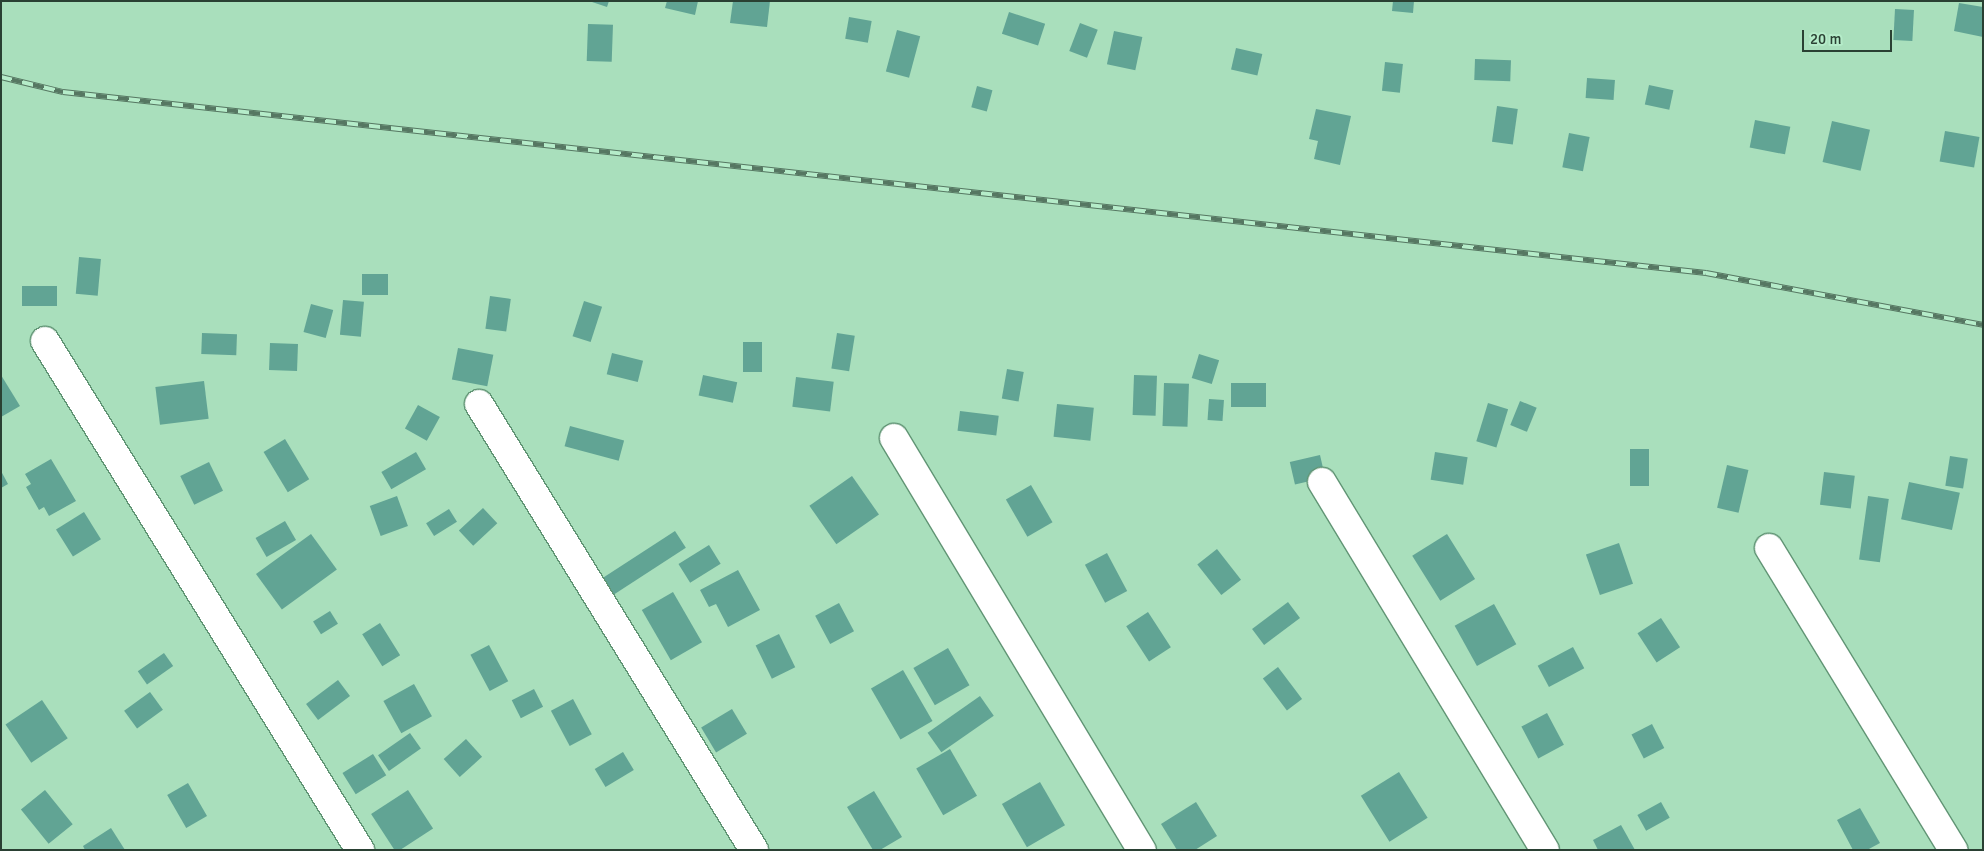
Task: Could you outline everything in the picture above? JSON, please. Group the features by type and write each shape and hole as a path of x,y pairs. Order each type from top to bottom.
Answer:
{"street":[{"path":"45,341 360,850"},
{"path":"479,404 754,850"},
{"path":"894,438 1142,850"},
{"path":"1322,482 1545,850"},
{"path":"1769,548 1953,850"}],"building":[{"path":"589,1 609,1 607,7"},
{"path":"667,1 698,1 695,15 665,8"},
{"path":"733,1 770,1 767,27 730,23"},
{"path":"1393,1 1414,1 1413,13 1392,11"},
{"path":"1959,3 1983,7 1983,37 1954,31"},
{"path":"1895,9 1914,10 1912,41 1893,40"},
{"path":"1009,12 1045,24 1038,46 1002,34"},
{"path":"849,17 872,21 868,43 845,39"},
{"path":"1080,23 1098,30 1087,58 1069,51"},
{"path":"588,24 613,25 612,62 587,61"},
{"path":"897,30 920,36 909,78 886,72"},
{"path":"1114,31 1142,37 1135,70 1107,64"},
{"path":"1236,48 1262,54 1257,76 1231,69"},
{"path":"1475,59 1511,60 1510,81 1474,80"},
{"path":"1385,62 1403,64 1400,93 1382,91"},
{"path":"1587,78 1615,80 1614,100 1586,98"},
{"path":"1649,85 1673,90 1669,110 1645,105"},
{"path":"977,86 992,90 987,111 971,107"},
{"path":"1497,106 1518,109 1513,145 1492,142"},
{"path":"1316,109 1351,116 1340,165 1314,159 1318,141 1309,139"},
{"path":"1755,120 1790,127 1785,154 1750,147"},
{"path":"1832,121 1870,130 1861,171 1823,162"},
{"path":"1945,131 1979,137 1974,168 1940,162"},
{"path":"1569,133 1590,137 1583,171 1562,167"},
{"path":"79,257 101,259 98,296 76,294"},
{"path":"362,274 388,274 388,295 362,295"},
{"path":"22,286 57,286 57,306 22,306"},
{"path":"490,296 511,299 506,332 485,329"},
{"path":"343,300 364,302 361,337 340,335"},
{"path":"584,301 602,307 591,342 573,336"},
{"path":"311,304 333,310 326,338 303,332"},
{"path":"202,333 237,334 236,355 201,354"},
{"path":"837,333 855,336 849,371 831,369"},
{"path":"743,342 762,342 762,372 743,372"},
{"path":"270,343 298,344 297,371 269,370"},
{"path":"458,348 493,355 487,386 452,379"},
{"path":"612,353 643,361 638,382 607,374"},
{"path":"1199,354 1219,360 1212,384 1192,378"},
{"path":"1007,369 1024,372 1019,401 1002,399"},
{"path":"1,375 20,406 1,417"},
{"path":"703,375 737,382 733,403 699,396"},
{"path":"1134,375 1157,376 1156,416 1133,415"},
{"path":"796,377 834,382 830,411 792,407"},
{"path":"204,381 209,419 160,425 155,387"},
{"path":"1164,383 1189,384 1187,427 1162,426"},
{"path":"1231,383 1266,383 1266,407 1231,407"},
{"path":"1209,399 1224,400 1222,421 1208,420"},
{"path":"1520,401 1537,408 1527,432 1510,425"},
{"path":"1488,403 1508,409 1496,447 1476,441"},
{"path":"1057,404 1094,408 1090,441 1054,437"},
{"path":"418,405 440,417 427,441 405,429"},
{"path":"960,411 999,416 996,436 958,431"},
{"path":"570,426 624,440 619,461 565,446"},
{"path":"285,439 309,479 288,492 264,452"},
{"path":"1630,449 1649,449 1649,486 1630,486"},
{"path":"416,452 426,469 391,489 381,472"},
{"path":"1435,452 1468,457 1463,485 1431,480"},
{"path":"1320,455 1325,477 1295,484 1290,462"},
{"path":"1950,456 1968,459 1963,488 1945,486"},
{"path":"51,459 76,501 49,516 44,507 39,510 26,487 31,484 25,474"},
{"path":"209,462 223,491 194,505 180,476"},
{"path":"1727,465 1748,470 1739,513 1717,508"},
{"path":"1,471 8,484 1,488"},
{"path":"1824,472 1855,476 1851,509 1820,505"},
{"path":"852,476 879,515 836,544 809,506"},
{"path":"1909,482 1960,493 1952,530 1901,519"},
{"path":"1031,485 1052,522 1027,537 1006,500"},
{"path":"397,496 408,526 381,536 370,506"},
{"path":"1868,496 1889,499 1880,562 1859,559"},
{"path":"483,508 497,523 473,546 459,531"},
{"path":"449,509 457,522 434,536 426,523"},
{"path":"84,512 101,539 73,557 56,529"},
{"path":"285,521 296,540 267,557 256,538"},
{"path":"675,531 686,548 611,596 600,579"},
{"path":"311,534 337,570 282,610 256,574"},
{"path":"1447,534 1475,579 1440,601 1412,556"},
{"path":"1619,543 1633,584 1600,595 1586,554"},
{"path":"709,545 721,564 690,583 678,564"},
{"path":"1217,549 1241,580 1221,595 1197,564"},
{"path":"1107,553 1127,591 1105,603 1085,565"},
{"path":"738,570 760,610 728,627 716,604 709,607 700,590"},
{"path":"673,592 702,642 671,660 642,610"},
{"path":"1288,602 1300,618 1264,645 1252,629"},
{"path":"839,603 854,631 830,644 815,616"},
{"path":"1494,604 1516,644 1477,666 1455,626"},
{"path":"330,611 338,624 321,634 313,622"},
{"path":"1148,612 1171,647 1149,661 1126,626"},
{"path":"1661,618 1680,647 1657,663 1638,633"},
{"path":"380,623 400,655 382,666 362,634"},
{"path":"779,634 795,667 772,679 756,645"},
{"path":"489,645 508,681 490,691 470,655"},
{"path":"1573,647 1584,668 1549,687 1538,666"},
{"path":"948,648 970,685 935,705 913,668"},
{"path":"164,653 173,666 147,684 138,671"},
{"path":"1278,667 1302,699 1287,710 1263,678"},
{"path":"903,670 932,721 900,740 871,688"},
{"path":"338,680 350,696 318,720 306,704"},
{"path":"414,684 432,716 401,733 383,701"},
{"path":"534,689 543,707 521,718 512,700"},
{"path":"150,692 163,710 137,729 124,711"},
{"path":"980,696 994,716 941,752 928,733"},
{"path":"573,699 592,734 570,746 551,711"},
{"path":"42,700 68,738 31,763 6,725"},
{"path":"732,709 747,734 716,752 701,728"},
{"path":"1547,713 1564,745 1538,758 1521,727"},
{"path":"1652,724 1664,748 1644,758 1632,734"},
{"path":"410,733 421,749 389,771 378,755"},
{"path":"466,739 482,757 460,777 444,759"},
{"path":"950,749 977,796 943,815 916,768"},
{"path":"623,752 634,770 606,787 595,769"},
{"path":"373,754 386,775 356,794 342,773"},
{"path":"1399,772 1428,818 1389,842 1361,796"},
{"path":"1040,782 1065,825 1027,847 1002,804"},
{"path":"188,783 207,816 186,828 167,795"},
{"path":"45,790 73,824 49,844 21,810"},
{"path":"408,790 433,829 400,850 395,850 371,814"},
{"path":"874,791 902,837 880,850 873,850 847,807"},
{"path":"1196,802 1217,836 1195,850 1177,850 1161,824"},
{"path":"1661,802 1670,818 1646,831 1637,815"},
{"path":"1860,808 1880,843 1867,850 1853,850 1837,820"},
{"path":"1621,825 1635,850 1598,850 1593,840"},
{"path":"111,828 125,850 85,850 83,846"}],"railway":[{"path":"1,77 63,92 1706,273 1983,325"}]}
